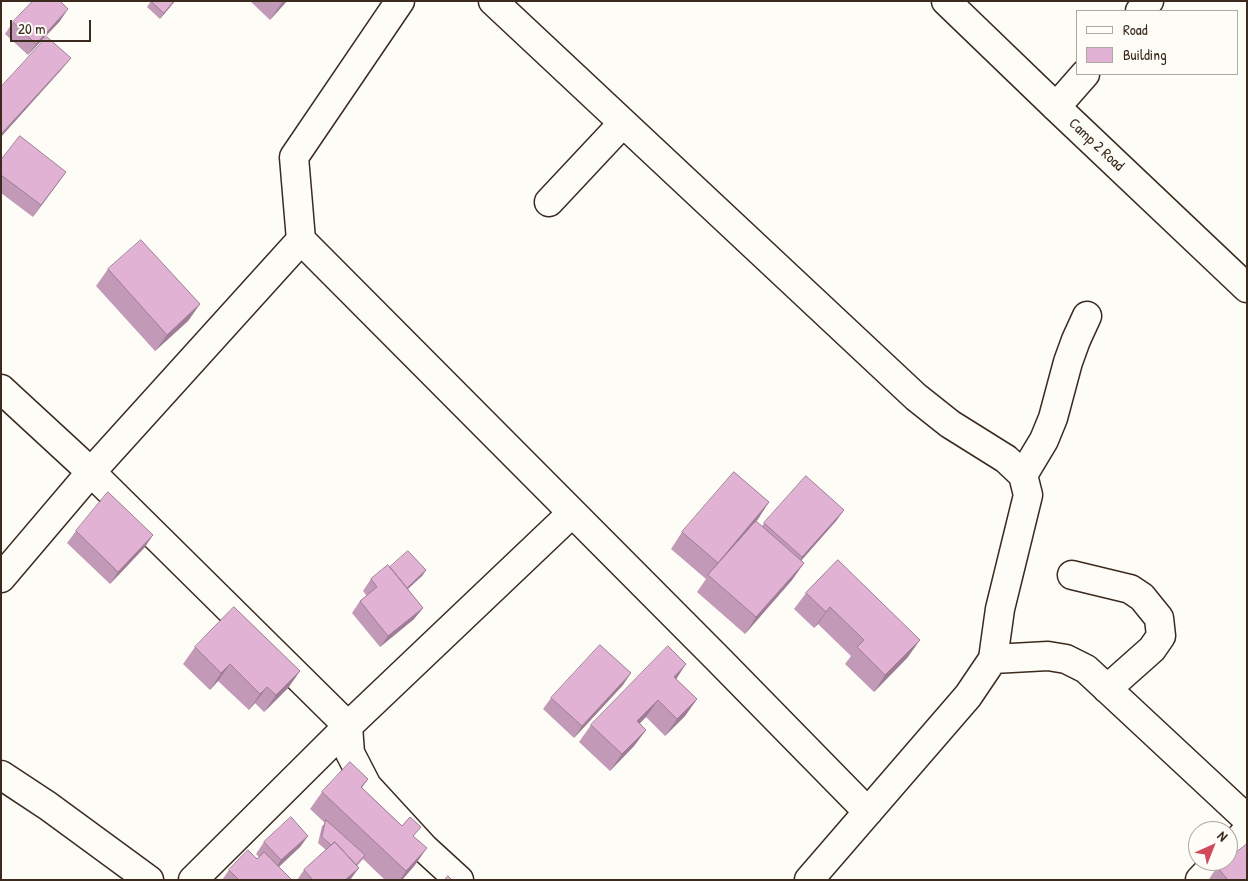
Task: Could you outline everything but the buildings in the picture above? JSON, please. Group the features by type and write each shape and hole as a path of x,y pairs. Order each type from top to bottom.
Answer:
{"street":[{"path":"400,1 294,157 301,240 868,812"},
{"path":"492,1 916,397 950,424 1006,459 1023,475 1028,495 1000,609 993,659 968,696 809,880"},
{"name":"Camp 2 Road","path":"946,1 1247,288"},
{"path":"1056,107 1084,75"},
{"path":"549,202 623,123"},
{"path":"1,578 91,472 301,240"},
{"path":"1023,475 1048,433 1054,418 1068,362 1087,316"},
{"path":"1,389 91,472 348,726 350,753 367,786 424,848 460,880"},
{"path":"193,880 348,726 572,513"},
{"path":"1072,575 1130,589 1142,597 1159,618 1161,636 1152,649 1107,689"},
{"path":"993,659 1048,656 1066,659 1086,669 1247,819"},
{"path":"1,775 48,806 149,880"},
{"path":"1238,841 1247,832"}]}
